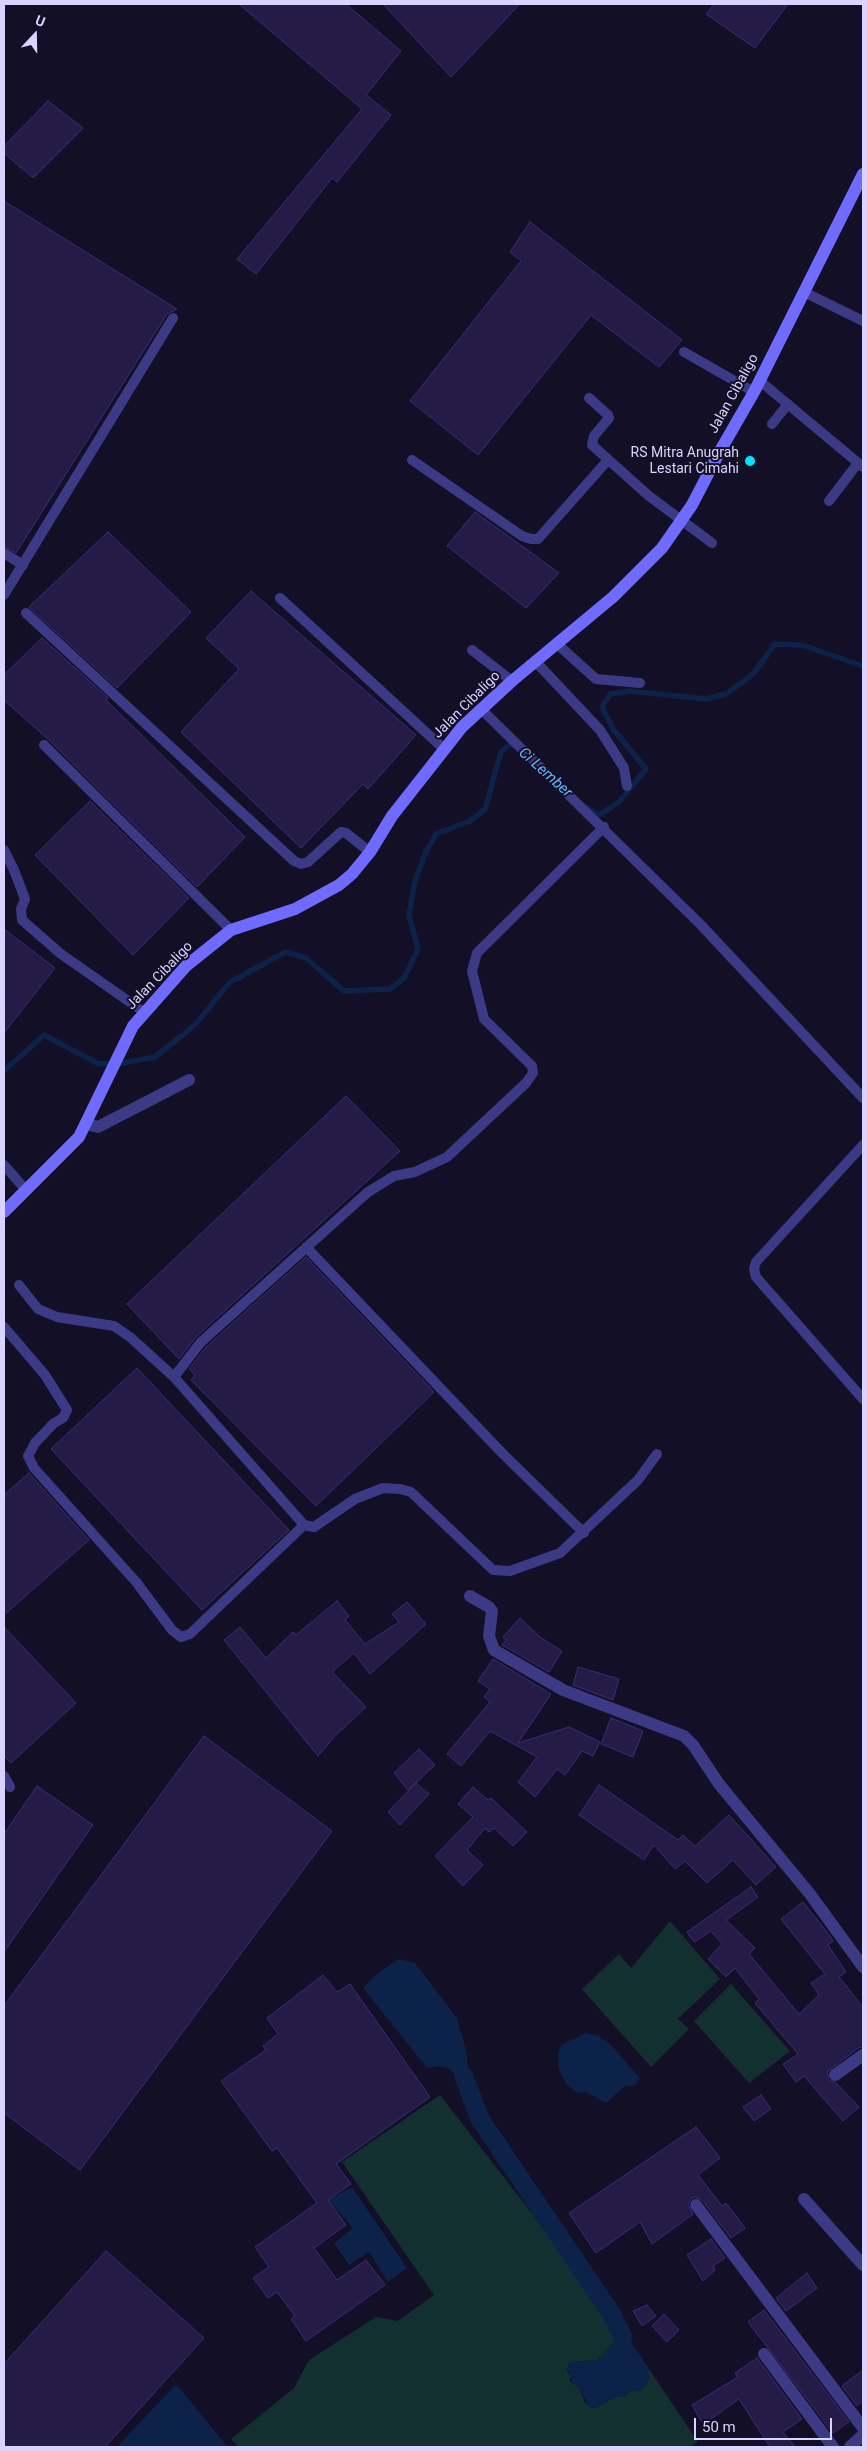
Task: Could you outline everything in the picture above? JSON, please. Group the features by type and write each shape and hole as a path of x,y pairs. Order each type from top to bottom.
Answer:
{"main road":[{"name":"Jalan Cibaligo","path":"4,1212 68,1150 87,1124 133,1026 186,966 231,930 295,909 320,897 352,874 370,852 392,816 444,749 482,709 535,661 613,597 640,572 682,520 757,386 863,177"}],"street":[{"path":"87,1124 98,1127 189,1080"},
{"path":"470,1596 489,1607 492,1611 489,1636 494,1650 563,1690 684,1736 693,1745 719,1784 810,1894 863,1967"},
{"path":"836,2075 863,2056"},
{"path":"804,2199 863,2265"},
{"path":"696,2205 863,2428"},
{"path":"764,2354 833,2447"},
{"path":"850,2447 863,2435"}],"lane":[{"path":"804,292 863,321"},
{"path":"4,595 173,318"},
{"path":"684,352 757,386 788,404 861,465 829,501"},
{"path":"589,398 608,414 607,422 594,436 592,445 649,496 712,543"},
{"path":"772,424 788,404"},
{"path":"412,460 522,536 531,540 538,538 608,460"},
{"path":"4,553 23,565"},
{"path":"280,598 444,749"},
{"path":"26,613 294,861 302,864 308,862 341,832 346,833 370,852"},
{"path":"556,643 596,679 640,683"},
{"path":"472,650 512,681"},
{"path":"535,661 600,730 624,768 627,786"},
{"path":"482,709 604,827 701,925 863,1098"},
{"path":"44,745 231,930"},
{"path":"174,1377 201,1342 381,1182 394,1176 415,1172 447,1157 534,1074 530,1062 484,1018 472,971 477,953 604,827"},
{"path":"4,850 25,899 20,916 22,920 62,954 144,1012"},
{"path":"863,1145 756,1262 754,1269 756,1277 863,1399"},
{"path":"4,1165 26,1190"},
{"path":"306,1247 502,1453 584,1533"},
{"path":"19,1285 38,1309 57,1317 114,1326 130,1337 174,1377 304,1525 314,1527 355,1499 383,1488 400,1489 411,1492 492,1570 510,1571 560,1553 584,1533 638,1480 657,1454"},
{"path":"4,1327 45,1375 67,1410 63,1418 54,1423 36,1443 28,1456 34,1468 137,1583 172,1630 181,1637 190,1634 304,1525"},
{"path":"4,1776 10,1787"}],"green space":[{"path":"670,1921 720,1979 678,2019 689,2029 651,2067 582,1989 619,1954 631,1968"},
{"path":"731,1984 790,2051 749,2083 694,2021"},
{"path":"440,2095 534,2216 623,2337 619,2337 598,2360 570,2362 567,2372 571,2375 570,2381 578,2386 585,2402 595,2408 617,2396 621,2397 632,2390 645,2387 649,2378 649,2369 698,2442 689,2447 238,2447 231,2439 294,2388 309,2360 376,2317 398,2321 434,2295 342,2162"}],"water":[{"path":"399,1959 415,1963 457,2018 466,2050 469,2075 459,2079 450,2070 440,2066 427,2068 363,1988 378,1973"},
{"path":"585,2033 597,2035 610,2044 640,2078 635,2086 625,2086 606,2103 586,2092 578,2093 566,2084 559,2069 558,2055 561,2045"},
{"path":"352,2187 407,2268 388,2282 369,2252 349,2265 334,2243 353,2228 328,2200"},
{"path":"627,2336 649,2369 649,2378 645,2387 638,2392 632,2390 625,2397 617,2396 595,2408 590,2408 578,2386 572,2384 571,2375 566,2369 570,2366 570,2362 598,2360 619,2337"},
{"path":"176,2384 228,2447 117,2447"}],"building":[{"path":"239,4 346,4 401,51 366,95 391,115 337,182 332,178 256,274 237,259 362,109"},
{"path":"383,4 520,4 451,77"},
{"path":"714,4 788,4 755,48 706,14"},
{"path":"48,101 83,128 33,178 4,153 4,146"},
{"path":"4,201 177,309 167,314 16,553 4,546"},
{"path":"530,222 682,340 659,367 591,315 478,455 410,401 521,261 510,252"},
{"path":"475,512 559,573 526,608 447,546"},
{"path":"108,532 191,612 117,688 29,607"},
{"path":"251,591 416,735 368,789 363,784 301,848 181,732 239,669 206,638"},
{"path":"42,638 108,698 106,700 245,837 197,887 49,740 4,700 4,675"},
{"path":"90,801 189,898 133,955 35,855"},
{"path":"4,929 55,968 4,1033"},
{"path":"346,1096 400,1151 196,1337 179,1359 127,1304"},
{"path":"306,1257 434,1392 316,1506 191,1380 195,1375 189,1369 206,1347"},
{"path":"137,1368 289,1530 202,1610 51,1449"},
{"path":"29,1473 89,1540 4,1615 4,1495"},
{"path":"337,1601 349,1616 345,1620 365,1644 399,1622 392,1614 407,1602 426,1624 370,1674 354,1653 332,1672 366,1707 334,1737 318,1756 224,1640 240,1627 266,1658 293,1632 296,1635"},
{"path":"520,1618 540,1637 562,1651 549,1672 502,1645 506,1640 503,1637"},
{"path":"4,1627 76,1703 11,1763 4,1756"},
{"path":"493,1659 551,1694 518,1743 569,1727 600,1742 593,1756 582,1751 565,1775 557,1769 535,1797 518,1782 537,1757 490,1731 461,1766 447,1754 490,1702 484,1697 490,1689 478,1681"},
{"path":"578,1667 619,1679 613,1700 573,1685"},
{"path":"611,1718 643,1731 633,1757 601,1744"},
{"path":"204,1736 332,1831 80,2170 4,2113 4,2006"},
{"path":"419,1749 435,1765 408,1790 394,1773"},
{"path":"416,1783 429,1794 400,1825 388,1812"},
{"path":"599,1785 678,1840 683,1835 695,1846 729,1815 776,1867 756,1885 733,1860 707,1883 685,1861 675,1869 654,1845 644,1860 579,1815"},
{"path":"37,1786 93,1825 4,1952 4,1834"},
{"path":"473,1787 488,1800 491,1798 527,1832 513,1846 494,1828 489,1832 485,1828 467,1850 483,1865 463,1886 435,1856 473,1817 458,1804"},
{"path":"751,1887 758,1897 726,1920 755,1948 749,1954 799,2014 819,1995 811,1983 825,1974 781,1919 803,1902 833,1941 828,1945 846,1972 839,1977 863,2007 863,2047 858,2048 827,2072 829,2080 836,2083 859,2107 843,2121 804,2076 796,2082 783,2064 798,2054 755,2003 759,1999 735,1968 726,1977 708,1959 722,1944 711,1931 694,1942 687,1932"},
{"path":"323,1975 337,1992 350,1984 430,2097 336,2164 351,2184 328,2200 346,2225 314,2248 337,2280 366,2260 385,2285 306,2341 291,2319 295,2316 277,2292 268,2298 253,2278 269,2267 255,2247 317,2203 277,2148 272,2151 221,2081 266,2050 263,2046 278,2034 267,2018"},
{"path":"761,2095 771,2109 754,2121 743,2107"},
{"path":"696,2127 720,2158 698,2175 722,2206 726,2203 745,2228 731,2238 702,2200 695,2197 691,2199 688,2205 693,2214 652,2244 640,2222 596,2253 569,2213"},
{"path":"711,2239 725,2258 713,2266 715,2270 703,2281 687,2255"},
{"path":"106,2251 204,2338 105,2447 4,2447 4,2364"},
{"path":"807,2273 817,2288 786,2311 776,2298"},
{"path":"647,2305 656,2316 642,2326 633,2311"},
{"path":"764,2310 849,2422 833,2433 748,2322"},
{"path":"664,2314 679,2330 667,2342 652,2326"},
{"path":"757,2358 802,2419 783,2432 795,2447 770,2447 739,2399 708,2421 705,2419 701,2421 692,2405 738,2377 735,2373"},
{"path":"863,2370 863,2401 857,2406 842,2386"}],"waterway":[{"name":"Ci Lember","path":"586,807 599,815 619,802 646,769 613,729 602,707 610,694 629,691 706,699 726,694 753,674 775,644 802,645 863,666"},
{"name":"Ci Lember","path":"4,1071 44,1035 99,1064 123,1063 155,1057 195,1025 230,982 286,952 306,958 344,991 390,989 404,978 418,949 409,915 415,880 426,852 436,834 470,821 485,809 501,752 511,743 514,746"},
{"path":"464,2077 480,2119 613,2316 623,2337"}],"place":[{"name":"RS Mitra Anugrah Lestari Cimahi","path":"750,461"}]}
